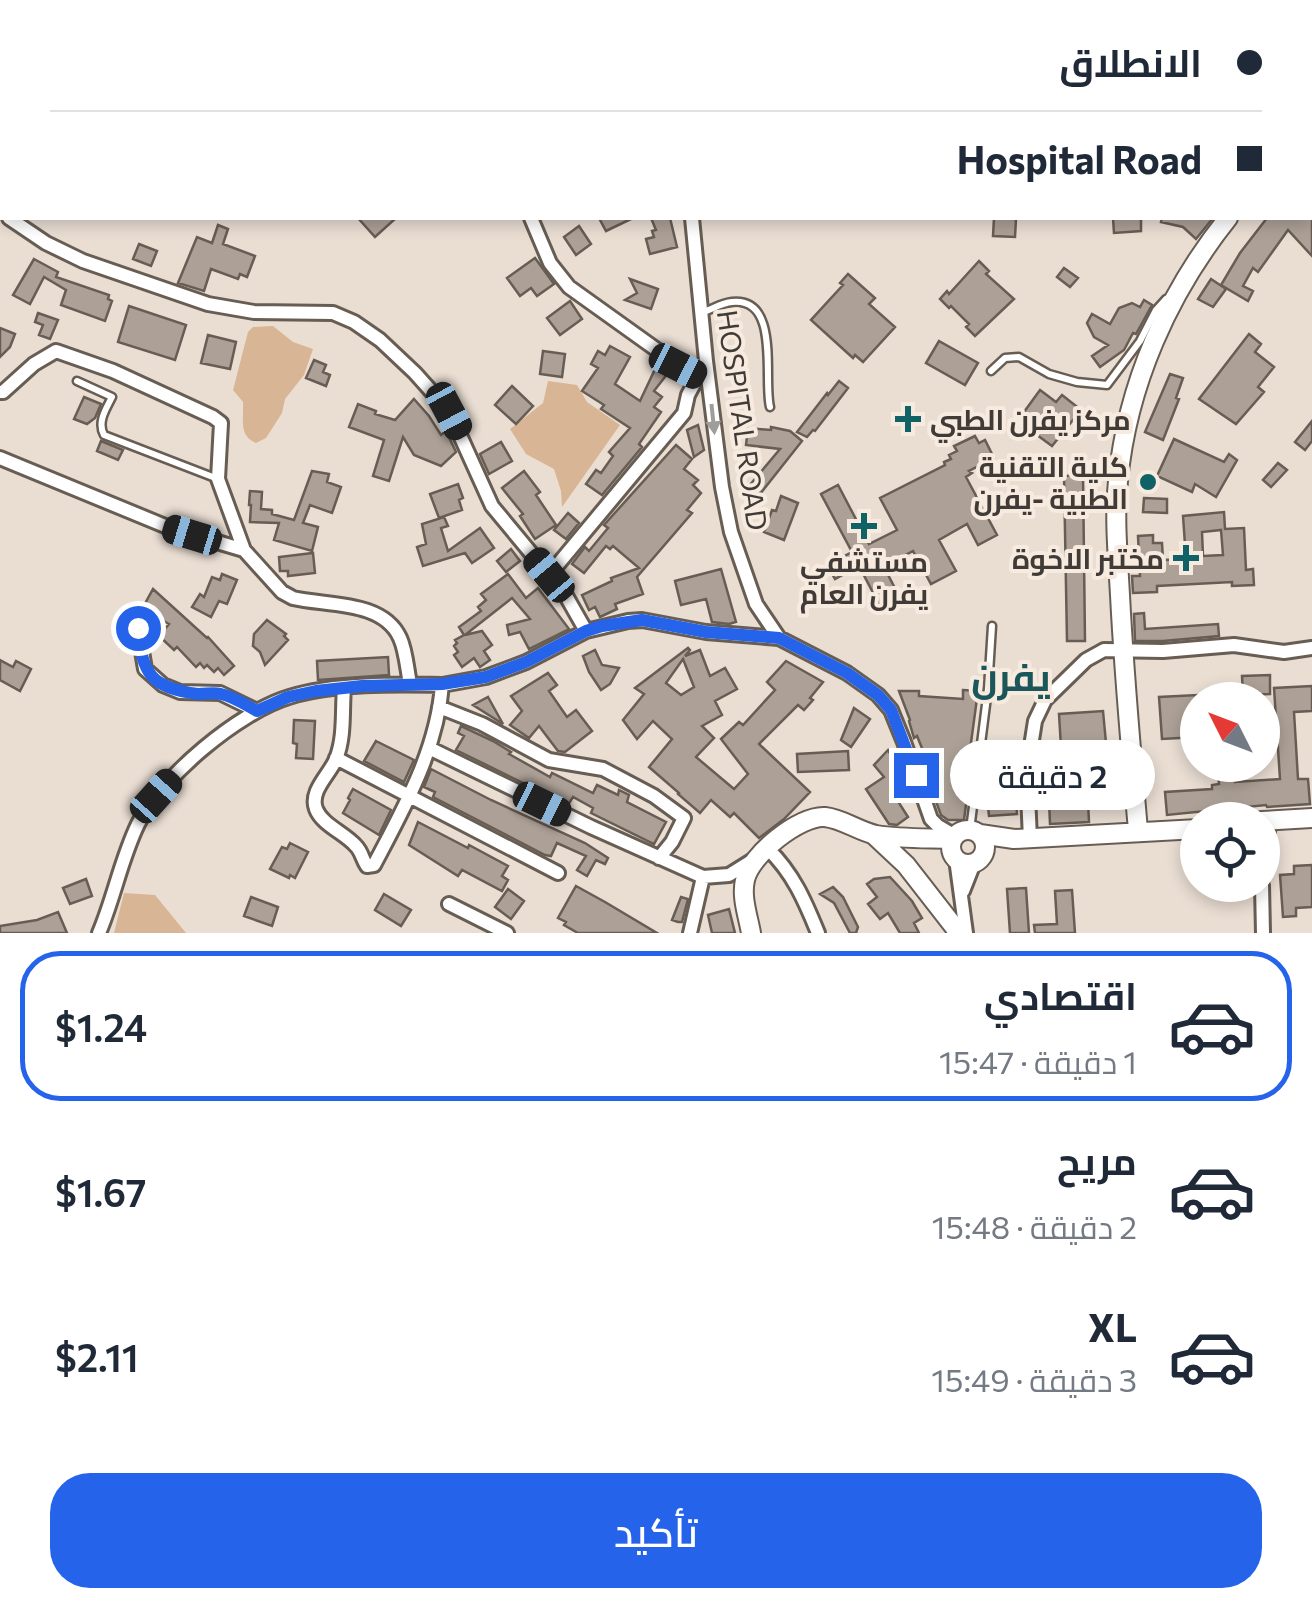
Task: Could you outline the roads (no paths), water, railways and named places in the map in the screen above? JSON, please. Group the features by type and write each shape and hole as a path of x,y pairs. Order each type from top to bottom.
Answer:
{"main road":[{"path":"1138,830 1122,652 1118,480 1141,375 1158,330 1194,262 1226,220"},
{"path":"751,933 744,882 761,854 793,826 810,818 839,820 874,835 965,847 1022,839 1180,829"},
{"path":"1280,827 1312,818"},
{"path":"1280,830 1312,828"},
{"path":"874,835 962,933"}],"street":[{"path":"13,220 46,243 83,261 208,304 254,312 333,314 354,322 380,340 449,411 492,506 565,594 586,631"},
{"path":"532,220 550,262 569,287 678,366 698,375"},
{"name":"HOSPITAL ROAD","path":"692,220 715,436 731,532 756,604 779,638"},
{"path":"0,392 56,351 112,371 221,424 218,479 244,550 282,592 293,598 383,617 402,640 410,684"},
{"path":"549,575 684,413 688,395 706,361"},
{"path":"0,458 170,528 244,550"},
{"path":"99,933 140,820 184,766 257,711 288,697 344,688 442,684 486,677 526,662 586,631 642,620 706,632 779,638 847,673 878,695 891,710 932,819 965,847 962,933"},
{"path":"138,628 145,669 162,685 180,692 220,693 257,711"},
{"path":"1022,839 1035,721 1045,700 1086,660 1104,650 1163,651 1234,645 1284,652 1312,648"},
{"path":"344,688 342,734 336,758 318,789 314,805 324,820 358,847 367,866 374,865 409,798 429,748 442,684"},
{"path":"439,707 482,724 549,760 603,769 654,796 684,818 659,858"},
{"path":"429,748 547,807 703,877 729,875 761,854 784,865 796,882 818,933"},
{"path":"336,758 558,872"},
{"path":"690,933 703,877"},
{"path":"1263,902 1264,933"},
{"path":"449,904 507,933"}],"lane":[{"path":"991,372 1005,358 1019,357 1049,374 1108,385 1140,341 1156,310 1178,289"},
{"path":"702,313 730,302 744,302 762,316 770,407"},
{"path":"76,381 112,397 102,420 104,436 218,479"},
{"path":"965,847 988,689 992,626"}],"place":[{"name":"مركز يفرن الطبي","path":"908,419"},
{"name":"كلية التقنية الطبية -يفرن","path":"1148,482"},
{"name":"مستشفي يفرن العام","path":"864,526"},
{"name":"مختبر الاخوة","path":"1186,558"}],"district":[{"name":"يفرن","path":"1011,675"}]}
